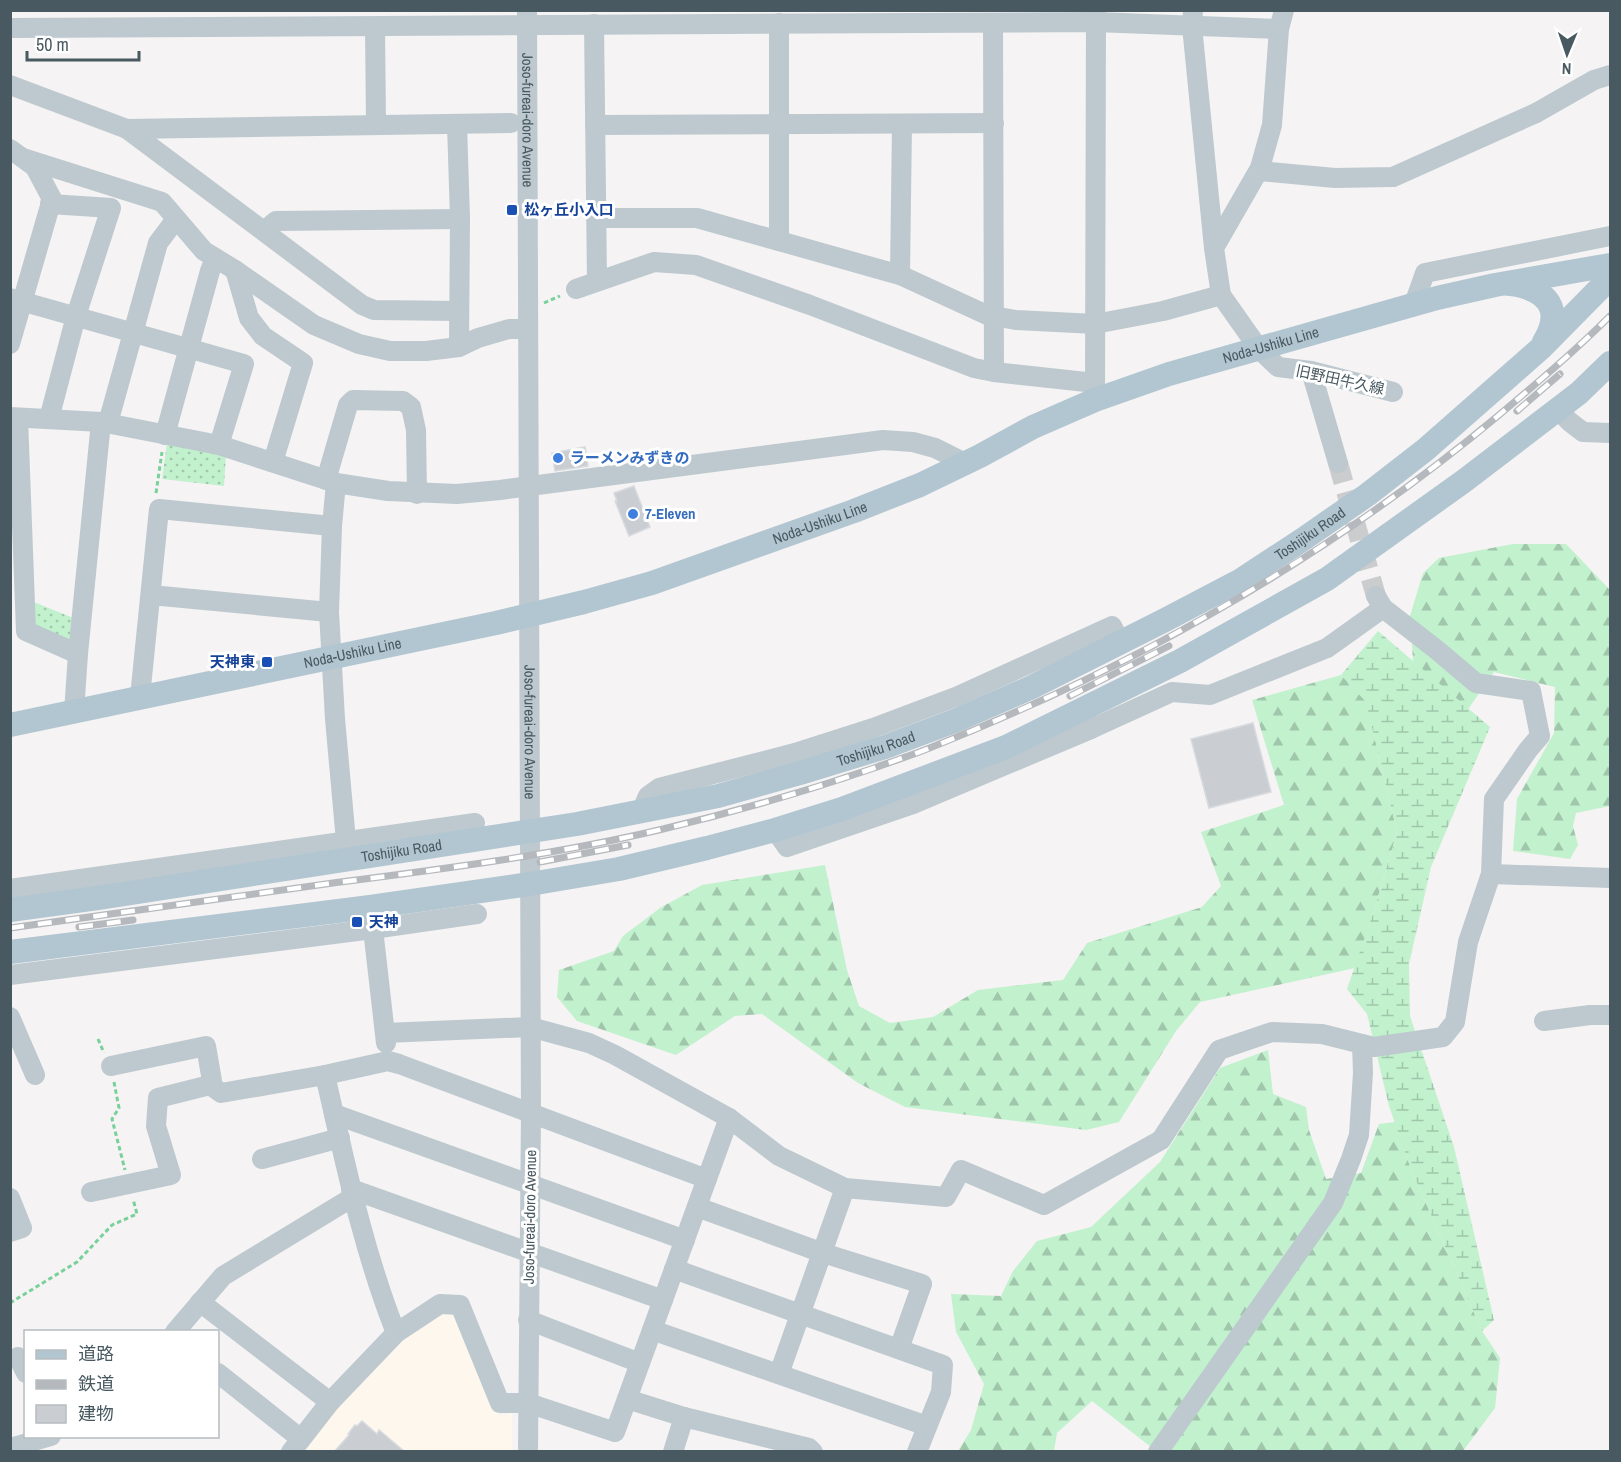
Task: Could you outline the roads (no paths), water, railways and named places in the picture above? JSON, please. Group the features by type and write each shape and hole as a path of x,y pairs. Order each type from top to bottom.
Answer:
{"main road":[{"name":"Noda-Ushiku Line","path":"10,725 528,615 652,583 920,485 1033,427 1095,391 1169,374 1414,304 1495,285 1611,266"},
{"name":"Toshijiku Road","path":"10,910 216,870 384,844 529,831 577,824 718,796 885,747 968,715 1032,687 1241,580 1367,495 1425,450 1541,348 1611,278"},
{"path":"1495,285 1517,284 1537,291 1548,299 1553,312 1552,323 1541,348"},
{"path":"10,952 414,912 530,884 619,869 775,830 842,809 1087,719 1180,661 1327,579 1464,482 1579,393 1611,363"}],"street":[{"path":"576,289 654,262 696,265 810,304 974,368 1095,391 1096,16"},
{"path":"10,28 269,18 375,27 458,18 527,17 594,24 993,23 1096,16 1281,20 1272,125 1258,171 1214,248"},
{"name":"Joso-fureai-doro Avenue","path":"527,17 531,1113 528,1452"},
{"path":"596,218 697,218 900,275 994,317 1016,320 1095,324 1163,311 1221,295 1214,248 1193,18"},
{"path":"779,23 779,241"},
{"path":"993,23 994,372"},
{"path":"594,24 597,281"},
{"path":"375,27 376,125"},
{"path":"1258,171 1335,178 1394,177 1536,114 1594,80 1611,75"},
{"path":"10,85 127,129 362,305 374,310 459,311"},
{"path":"127,129 511,123"},
{"path":"595,125 994,123"},
{"path":"457,124 460,219 459,347"},
{"path":"900,275 902,124"},
{"path":"17,153 162,202 204,251 314,325 359,344 390,351 426,351 459,347 478,338 509,329 528,329"},
{"path":"10,344 16,299 52,199 35,167 17,153"},
{"path":"49,419 76,316 111,208 50,204"},
{"path":"74,712 78,654 105,423 158,243 176,219"},
{"path":"264,231 276,221 460,219"},
{"path":"1414,304 1425,273 1611,236"},
{"path":"165,435 215,258"},
{"path":"235,270 249,318 263,336 303,363 273,462"},
{"name":"旧野田牛久線","path":"1221,295 1259,349 1278,368 1311,371 1393,392"},
{"path":"16,299 244,364 219,445"},
{"path":"1311,371 1338,463"},
{"path":"346,841 331,657 331,482 348,405 353,400 403,401 411,407 416,430 417,494"},
{"path":"1558,410 1583,432 1611,433"},
{"path":"78,654 26,631 14,417 105,423 219,445 331,482 417,494 457,494 528,486 883,440 913,442 935,448 965,463"},
{"path":"140,697 159,509 332,526"},
{"path":"152,595 330,612"},
{"path":"385,1033 530,1028 589,1043 729,1118 779,1156 846,1188 946,1197 961,1170 1044,1205 1161,1140 1219,1050 1272,1032 1322,1034 1374,1047 1443,1037 1455,1022 1468,942 1491,874 1494,799 1540,736 1532,691 1476,683 1380,602 1327,648 1210,695 1172,692 1087,719"},
{"path":"10,889 216,870 346,841 384,844 475,823"},
{"path":"1491,874 1611,878"},
{"path":"10,975 373,929 414,912 477,914"},
{"path":"373,929 388,1061"},
{"path":"1544,1021 1590,1015 1611,1015"},
{"path":"10,1017 35,1075"},
{"path":"1158,1452 1333,1203 1352,1159 1359,1135 1363,1073 1362,1044"},
{"path":"111,1066 206,1046 213,1087"},
{"path":"91,1192 171,1175 156,1126 158,1098 210,1085 221,1093 325,1075 388,1061 707,1179"},
{"path":"325,1075 352,1193 396,1333"},
{"path":"334,1114 685,1240"},
{"path":"219,1374 296,1445 330,1402 396,1333 440,1304 460,1305 500,1403 528,1403 615,1432 729,1118"},
{"path":"262,1159 340,1138"},
{"path":"779,1374 846,1188"},
{"path":"352,1193 663,1300"},
{"path":"177,1330 223,1276 352,1193"},
{"path":"10,1198 22,1228 10,1232"},
{"path":"697,1207 823,1253 922,1284 899,1349"},
{"path":"674,1269 944,1365 941,1392 917,1452"},
{"path":"200,1302 330,1402"},
{"path":"528,1320 640,1363"},
{"path":"652,1330 927,1426"},
{"path":"627,1399 684,1417 809,1448 813,1452"},
{"path":"674,1452 684,1417"},
{"path":"10,1448 51,1442"}],"tunnel":[{"path":"1338,463 1376,596"}],"railway":[{"path":"10,928 540,854 663,829 743,809 925,750 1083,681 1229,604 1299,561 1368,515 1499,415 1610,316"},
{"path":"1517,411 1560,374"},
{"path":"1070,696 1169,646"},
{"path":"540,862 628,845"},
{"path":"79,927 133,920"}],"place":[{"name":"松ヶ丘小入口","path":"512,210"},
{"name":"ラーメンみずきの","path":"558,458"},
{"name":"7-Eleven","path":"633,514"},
{"name":"天神東","path":"267,662"},
{"name":"天神","path":"357,922"}]}
